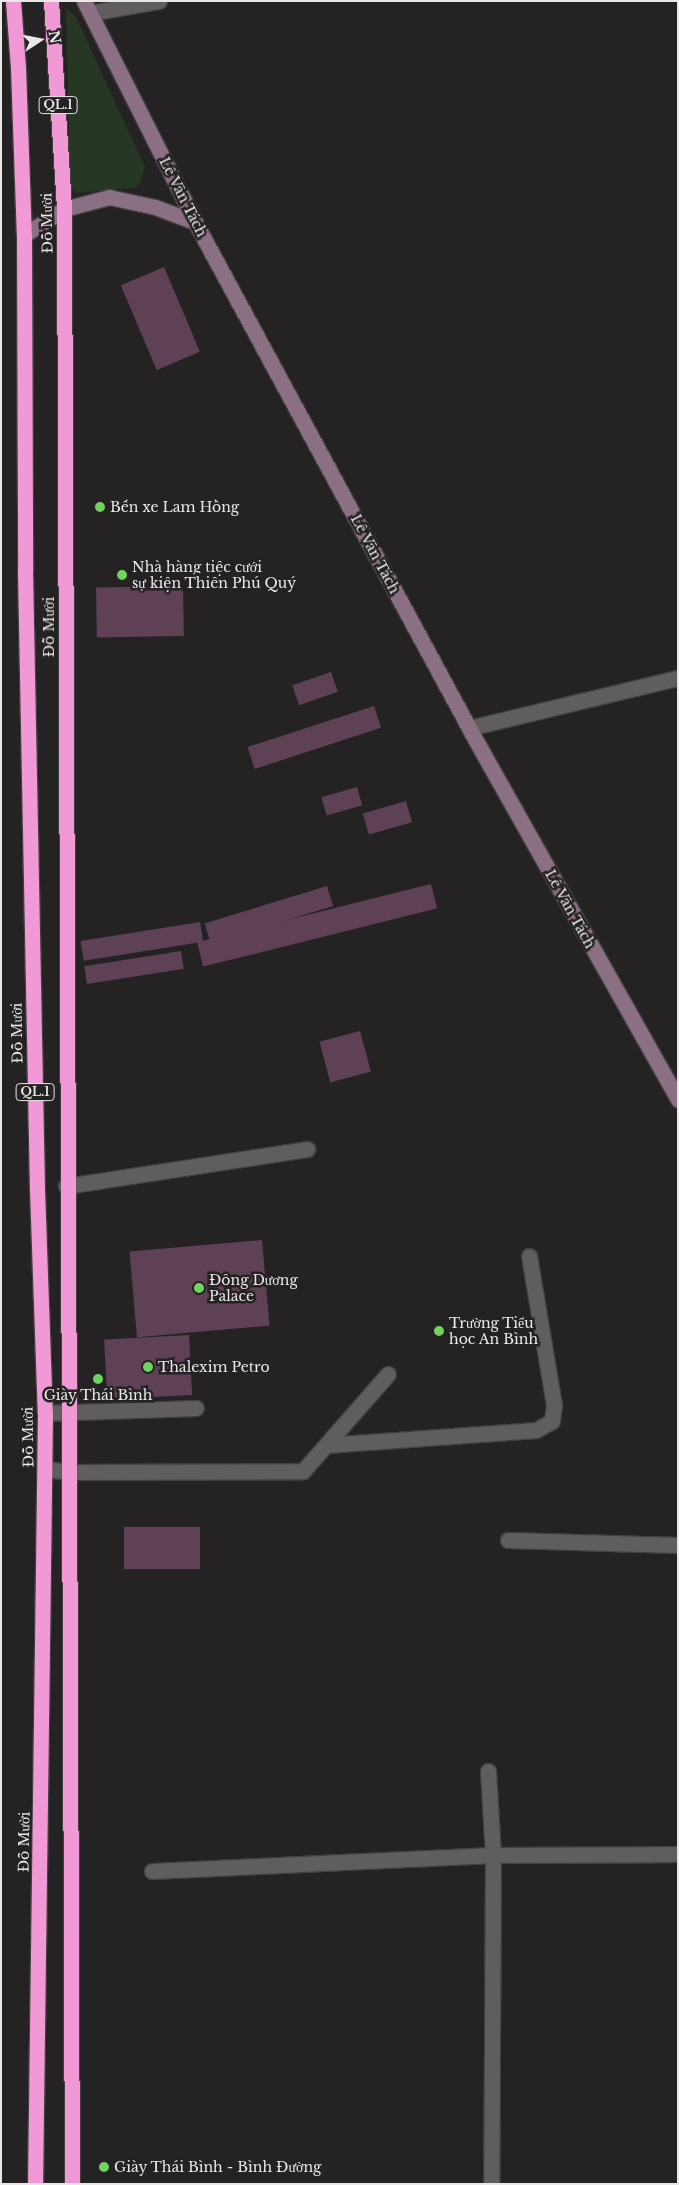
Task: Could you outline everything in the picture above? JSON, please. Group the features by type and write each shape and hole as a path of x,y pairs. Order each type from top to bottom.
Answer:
{"highway":[{"name":"Đỗ Mười","path":"13,1 18,67 24,235 25,581 36,1189 45,1413 34,2184"},
{"name":"Đỗ Mười","path":"51,1 64,209 66,1186 70,1412 72,2184"}],"main road":[{"name":"Lê Văn Tách","path":"87,7 195,222 469,728 678,1100"},
{"path":"24,235 64,209 109,197 155,207 195,222"}],"street":[{"path":"87,7 159,1"},
{"path":"469,728 678,678"},
{"path":"66,1186 306,1149"},
{"path":"326,1445 536,1430 552,1421 554,1405 529,1256"},
{"path":"45,1469 69,1472 303,1471 388,1374"},
{"path":"45,1413 196,1408"},
{"path":"508,1540 678,1545"},
{"path":"488,1771 493,1855 491,2184"},
{"path":"152,1872 493,1855 678,1854"}],"green space":[{"path":"66,8 76,17 145,167 140,183 134,188 76,193 70,187"}],"building":[{"path":"164,267 200,352 157,370 121,285"},
{"path":"183,586 184,636 97,638 96,588"},
{"path":"331,672 338,692 299,705 292,685"},
{"path":"374,706 381,728 255,769 248,747"},
{"path":"357,787 362,805 327,815 321,797"},
{"path":"406,801 412,822 369,835 363,813"},
{"path":"431,884 437,908 203,967 197,942"},
{"path":"327,886 333,906 211,944 205,923"},
{"path":"200,922 203,942 84,961 80,941"},
{"path":"181,951 184,969 87,984 84,966"},
{"path":"360,1031 371,1072 330,1082 319,1042"},
{"name":"Đông Dương Palace","path":"262,1240 269,1326 137,1337 130,1252"},
{"name":"Thalexim Petro","path":"189,1335 192,1395 107,1399 104,1339"},
{"path":"124,1527 200,1527 200,1569 124,1569"}],"place":[{"name":"Bến xe Lam Hồng","path":"100,507"},
{"name":"Nhà hàng tiệc cưới sự kiện Thiên Phú Quý","path":"122,575"},
{"name":"Đông Dương Palace","path":"199,1288"},
{"name":"Trường Tiểu học An Bình","path":"439,1331"},
{"name":"Thalexim Petro","path":"148,1367"},
{"name":"Giày Thái Bình","path":"98,1379"},
{"name":"Giày Thái Bình - Bình Đường","path":"104,2167"}]}
